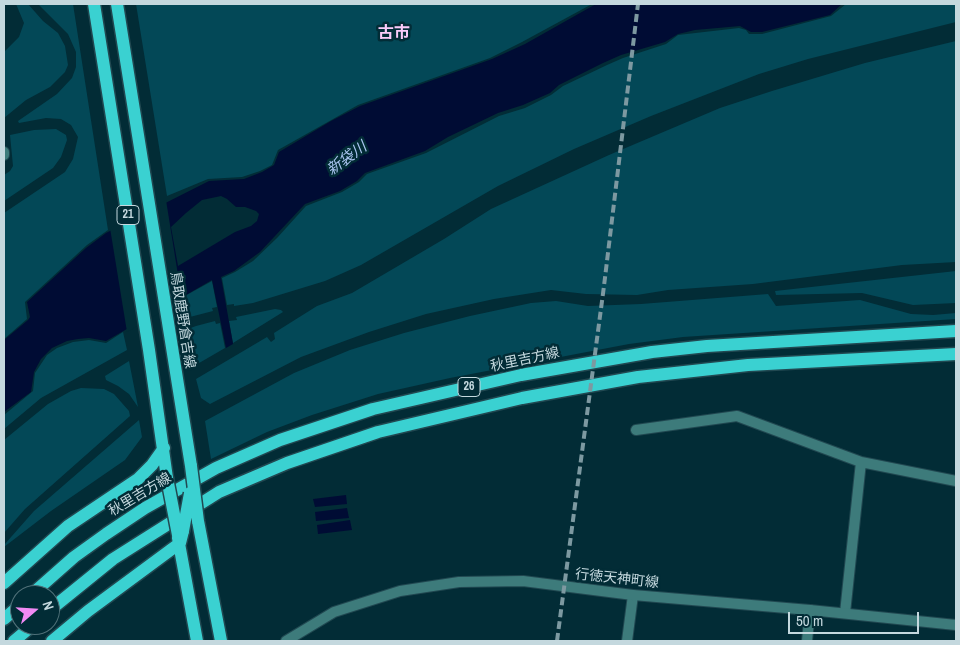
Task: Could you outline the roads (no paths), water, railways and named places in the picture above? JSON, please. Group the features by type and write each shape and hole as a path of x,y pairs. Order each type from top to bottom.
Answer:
{"main road":[{"name":"21","path":"94,4 161,427 167,478 180,536 197,641"},
{"name":"鳥取鹿野倉吉線","path":"117,4 192,472 198,521 221,641"},
{"name":"秋里吉方線","path":"42,585 74,557 144,508 216,468 280,440 372,409 522,375 652,352 707,346 956,331"},
{"name":"26","path":"60,602 113,559 219,492 287,463 378,432 522,398 638,377 748,365 956,354"},
{"path":"4,583 68,526 138,479 152,465 164,448"},
{"path":"52,641 180,536 192,472"}],"street":[{"path":"636,430 737,416 860,462 956,482"},
{"path":"845,613 860,462"},
{"name":"行徳天神町線","path":"286,641 334,612 400,591 459,582 523,582 633,595 845,613 956,625"},
{"path":"627,641 633,595"},
{"path":"807,641 810,610"}],"water":[{"name":"新袋川","path":"596,4 842,4 830,15 762,32 751,32 740,26 695,30 678,34 665,42 621,55 603,63 559,85 550,93 523,105 498,113 448,137 425,151 365,173 357,181 340,191 305,204 260,252 234,271 221,277 233,344 226,348 212,280 106,341 89,338 78,339 67,341 52,348 41,359 34,372 31,392 4,412 4,340 30,317 27,302 86,248 106,233 209,181 244,179 262,172 274,165 279,152 360,106 492,59 525,44","holes":["221,196 236,207 245,207 256,211 259,214 257,221 178,266 171,227 202,200"]},
{"path":"346,495 347,504 315,507 313,499"},
{"path":"347,508 349,518 316,521 315,512"},
{"path":"350,520 352,530 318,534 317,525"}],"railway":[{"path":"557,641 604,286 638,4"}],"district":[{"name":"古市","path":"394,34"}]}
